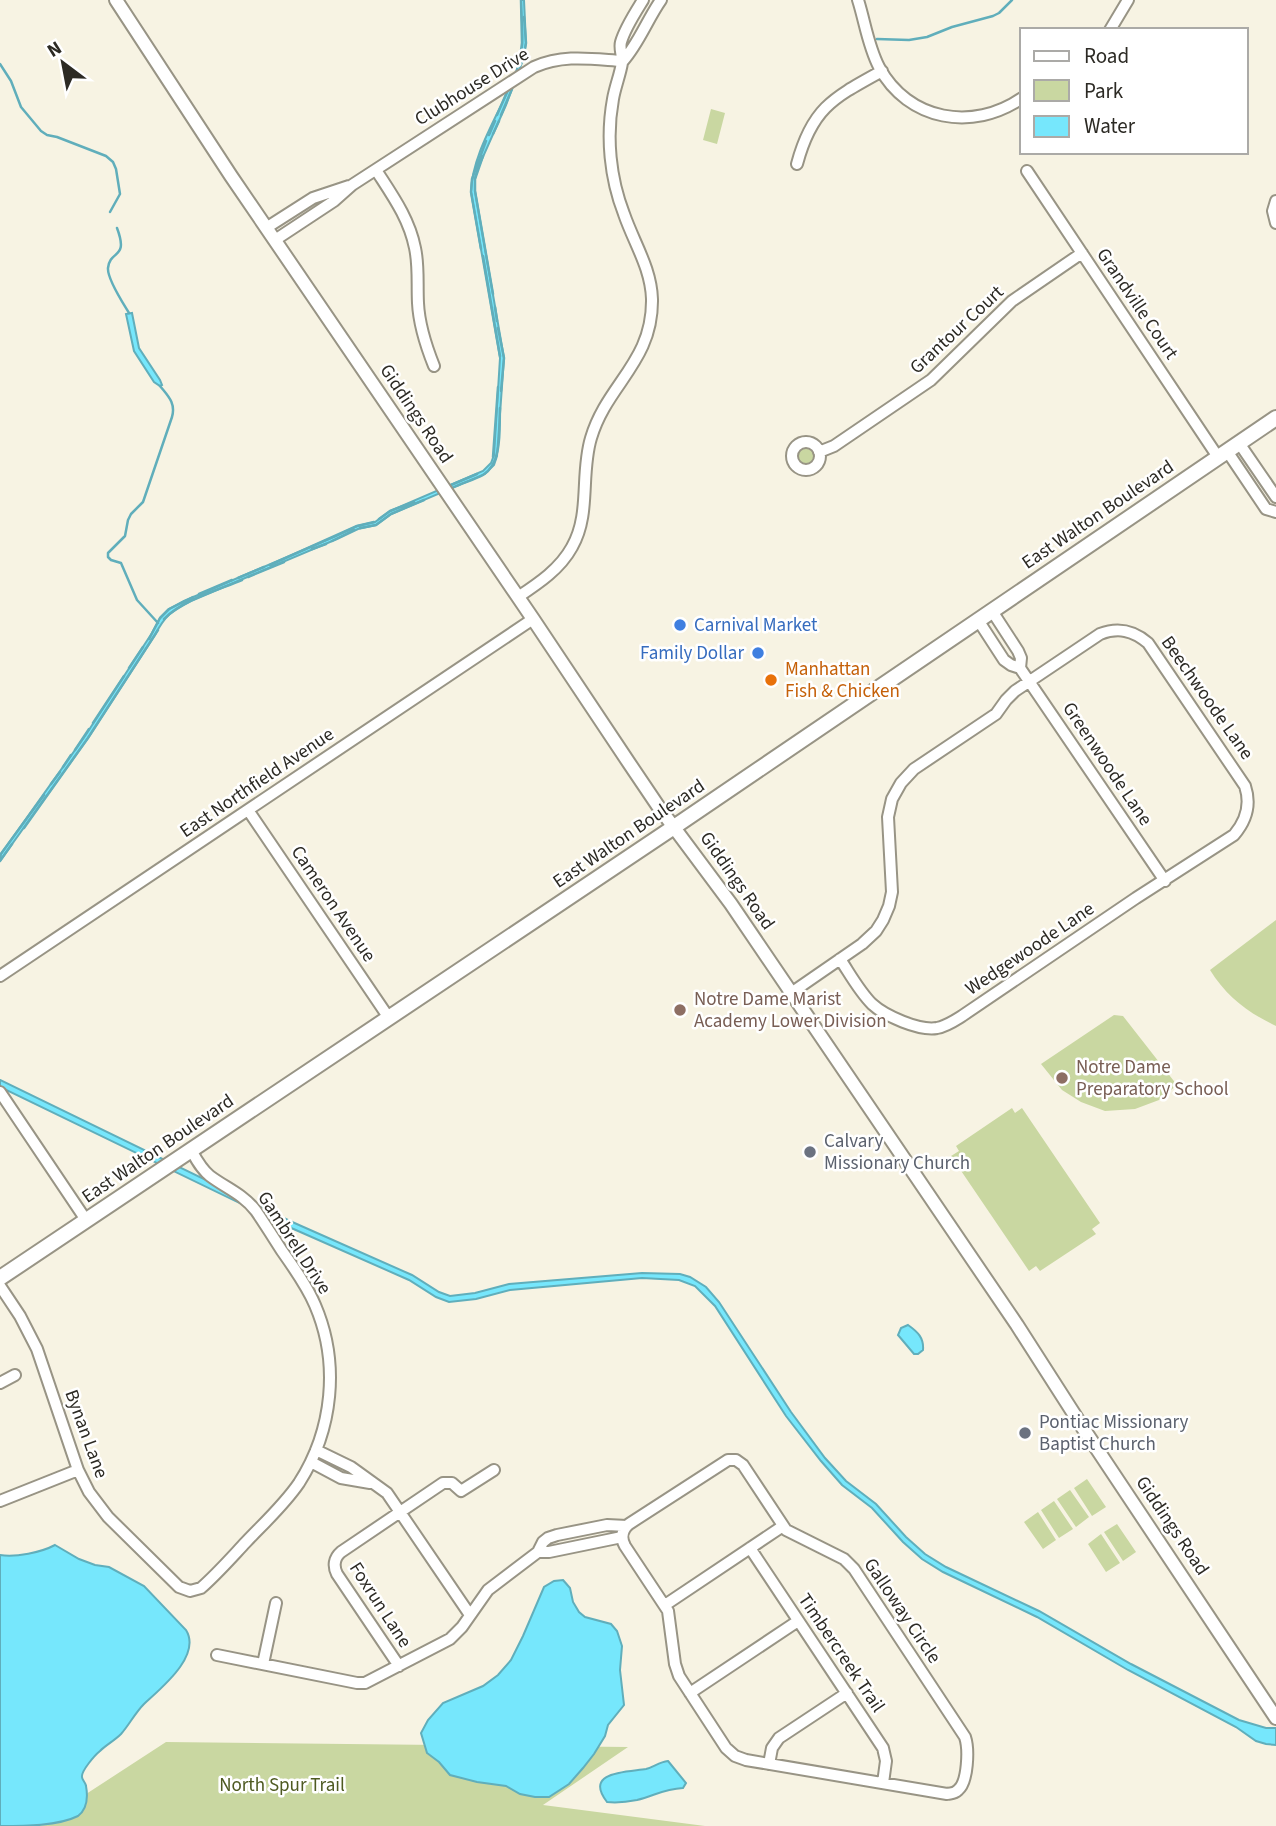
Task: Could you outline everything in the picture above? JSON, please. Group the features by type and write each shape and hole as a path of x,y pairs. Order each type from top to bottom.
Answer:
{"main road":[{"name":"East Walton Boulevard","path":"0,1278 674,827 1276,418"}],"street":[{"name":"Giddings Road","path":"116,0 266,228 629,763 727,899 1010,1314 1276,1718"},
{"path":"518,597 554,571 565,559 575,541 582,520 585,467 592,434 607,402 639,357 650,324 652,300 648,274 615,186 610,133 616,84 622,61 620,44 643,0 658,4 633,50 622,61"},
{"path":"858,0 874,54 882,71 910,102 928,111 952,117 972,118 992,114 1020,99"},
{"path":"1111,28 1128,0"},
{"name":"Clubhouse Drive","path":"275,240 334,201 352,185 534,67 555,59 574,57 622,61"},
{"path":"797,164 803,142 825,108 842,94 882,71"},
{"path":"376,170 398,204 411,233 417,261 420,320 434,366"},
{"name":"Grandville Court","path":"1027,171 1222,454 1266,509 1276,512"},
{"name":"Clubhouse Drive","path":"266,228 313,198 352,185"},
{"path":"1276,201 1273,211 1276,223"},
{"name":"Grantour Court","path":"819,452 834,446 928,383 1012,301 1082,253"},
{"path":"1239,443 1276,497"},
{"name":"Greenwoode Lane","path":"992,611 1018,651 1020,668"},
{"name":"East Northfield Avenue","path":"0,976 533,619"},
{"name":"Greenwoode Lane","path":"978,620 1004,660 1020,668 1030,681 1165,881"},
{"name":"Beechwoode Lane","path":"791,993 871,936 883,920 889,906 892,884 888,817 890,805 898,788 914,769 996,714 1006,700 1030,681 1103,633 1122,630 1139,636 1152,648 1242,780 1248,798 1243,822"},
{"name":"Cameron Avenue","path":"248,810 389,1018"},
{"name":"Wedgewoode Lane","path":"840,959 867,999 878,1009 918,1026 940,1027 962,1016 1136,898 1228,840 1243,822"},
{"path":"0,1092 86,1220"},
{"name":"Gambrell Drive","path":"191,1150 206,1173 236,1192 256,1211 302,1280 316,1307 327,1345 330,1385 326,1417 316,1450 299,1483 280,1507 203,1587"},
{"name":"Bynan Lane","path":"0,1286 37,1349 78,1470 89,1492 104,1513 179,1587 190,1591 203,1587"},
{"path":"0,1382 15,1375"},
{"path":"316,1450 351,1467 387,1493 470,1615"},
{"name":"Galloway Circle","path":"736,1460 743,1465 788,1532 839,1557 851,1566 965,1737 968,1755 963,1783 957,1791 947,1794 743,1760 730,1752 676,1668 665,1605 625,1546 624,1531 722,1462 736,1460"},
{"path":"311,1462 341,1478 373,1484"},
{"path":"401,1512 443,1483 455,1484 461,1491 494,1469"},
{"path":"0,1501 78,1470"},
{"name":"Foxrun Lane","path":"399,1666 337,1574 334,1565 338,1554 401,1512"},
{"path":"665,1605 783,1526"},
{"path":"217,1655 360,1684 368,1682 450,1639 491,1587 538,1552 549,1552 624,1531"},
{"name":"Timbercreek Trail","path":"750,1548 885,1751 887,1761 883,1783"},
{"path":"263,1664 276,1603"},
{"path":"690,1693 798,1620"},
{"path":"769,1764 772,1748 779,1738 847,1693"}],"green space":[{"path":"711,109 725,113 717,144 703,140"},
{"path":"806,447 812,450 815,456 812,462 806,465 800,462 797,456 800,450"},
{"path":"1276,920 1276,1026 1238,1003 1210,970"},
{"path":"1114,1015 1123,1016 1177,1085 1159,1100 1135,1109 1105,1111 1081,1102 1062,1090 1041,1064"},
{"path":"1012,1108 1015,1113 1022,1108 1100,1223 1092,1229 1096,1234 1040,1271 1036,1266 1029,1271 951,1156 959,1151 956,1146"},
{"path":"1087,1479 1106,1507 1092,1516 1074,1488"},
{"path":"1070,1490 1089,1517 1076,1527 1057,1499"},
{"path":"1054,1501 1073,1529 1059,1538 1041,1510"},
{"path":"1038,1512 1056,1540 1043,1549 1024,1522"},
{"path":"1117,1524 1136,1552 1123,1561 1104,1532"},
{"path":"1101,1534 1120,1563 1106,1572 1088,1544"},
{"name":"North Spur Trail","path":"166,1742 628,1747 543,1805 705,1826 37,1826"}],"water":[{"path":"521,0 524,0 526,43 523,60 475,179 504,358 497,456 494,465 485,474 391,514 376,525 358,529 191,601 170,614 88,738 0,861 1,854 85,736 160,618 169,609 357,526 375,522 390,511 483,471 491,463 494,455 500,358 471,192 477,159 520,60 523,38"},
{"path":"132,313 139,348 160,380 160,386 154,382 134,351 126,314"},
{"path":"0,1080 290,1221 412,1275 450,1296 509,1284 642,1273 680,1274 690,1277 706,1287 719,1302 791,1412 825,1458 846,1481 876,1504 925,1554 946,1567 1039,1611 1131,1664 1239,1720 1266,1728 1276,1728 1276,1745 1256,1741 1236,1727 1128,1670 1037,1617 943,1572 922,1559 872,1508 842,1485 821,1461 786,1416 715,1306 695,1286 679,1280 642,1278 510,1290 476,1299 449,1302 409,1280 289,1227 0,1087"},
{"path":"908,1325 921,1339 923,1350 918,1354 914,1354 898,1335 901,1328"},
{"path":"55,1545 79,1559 109,1567 144,1586 186,1630 188,1650 184,1661 169,1681 141,1708 121,1734 86,1767 82,1777 86,1785 86,1802 78,1816 51,1824 0,1826 0,1555 28,1554"},
{"path":"563,1580 570,1588 573,1602 579,1612 585,1617 611,1624 617,1631 622,1646 620,1670 624,1705 608,1725 605,1736 583,1768 569,1784 549,1797 520,1794 506,1786 450,1775 427,1753 421,1733 428,1720 443,1703 483,1686 498,1675 511,1660 544,1587 554,1581"},
{"path":"668,1761 686,1783 683,1788 618,1802 607,1802 601,1792 600,1784 611,1775 646,1769"}],"waterway":[{"path":"520,59 521,0"},
{"path":"877,39 909,40 927,37 993,16 1012,0"},
{"path":"523,60 526,43 524,17"},
{"path":"0,64 11,81 21,107 41,131 106,156 113,162 120,194 110,212"},
{"path":"501,115 512,89"},
{"path":"497,115 507,92"},
{"path":"489,135 495,121"},
{"path":"493,134 499,121"},
{"path":"481,249 471,192 472,179 486,141"},
{"path":"483,156 475,179 475,191 493,294"},
{"path":"117,228 121,245 118,253 109,262 108,273 129,313"},
{"path":"483,256 500,356"},
{"path":"495,307 497,321"},
{"path":"498,328 504,358 501,391"},
{"path":"158,623 137,600 121,563 111,560 108,553 125,536 131,514 143,502 172,417 172,404 160,386"},
{"path":"493,457 498,387"},
{"path":"452,488 483,475 494,462 499,444 500,408"},
{"path":"451,485 477,474"},
{"path":"360,528 376,525 391,514 424,500"},
{"path":"379,519 390,511 414,502"},
{"path":"270,565 357,526 374,522"},
{"path":"332,541 354,530"},
{"path":"312,549 326,544"},
{"path":"248,577 284,562"},
{"path":"238,578 264,567"},
{"path":"199,594 232,580"},
{"path":"164,619 180,606 242,580"},
{"path":"149,639 160,618 169,609 193,597"},
{"path":"24,828 88,738 158,630"},
{"path":"129,668 143,647"},
{"path":"93,723 124,676"},
{"path":"75,750 89,729"},
{"path":"63,767 71,755"},
{"path":"51,784 60,772"},
{"path":"0,855 44,795"},
{"path":"0,861 12,844"}],"place":[{"name":"Carnival Market","path":"680,625"},
{"name":"Family Dollar","path":"758,653"},
{"name":"Manhattan Fish & Chicken","path":"771,680"},
{"name":"Notre Dame Marist Academy Lower Division","path":"680,1010"},
{"name":"Notre Dame Preparatory School","path":"1062,1078"},
{"name":"Calvary Missionary Church","path":"810,1152"},
{"name":"Pontiac Missionary Baptist Church","path":"1025,1433"}]}
